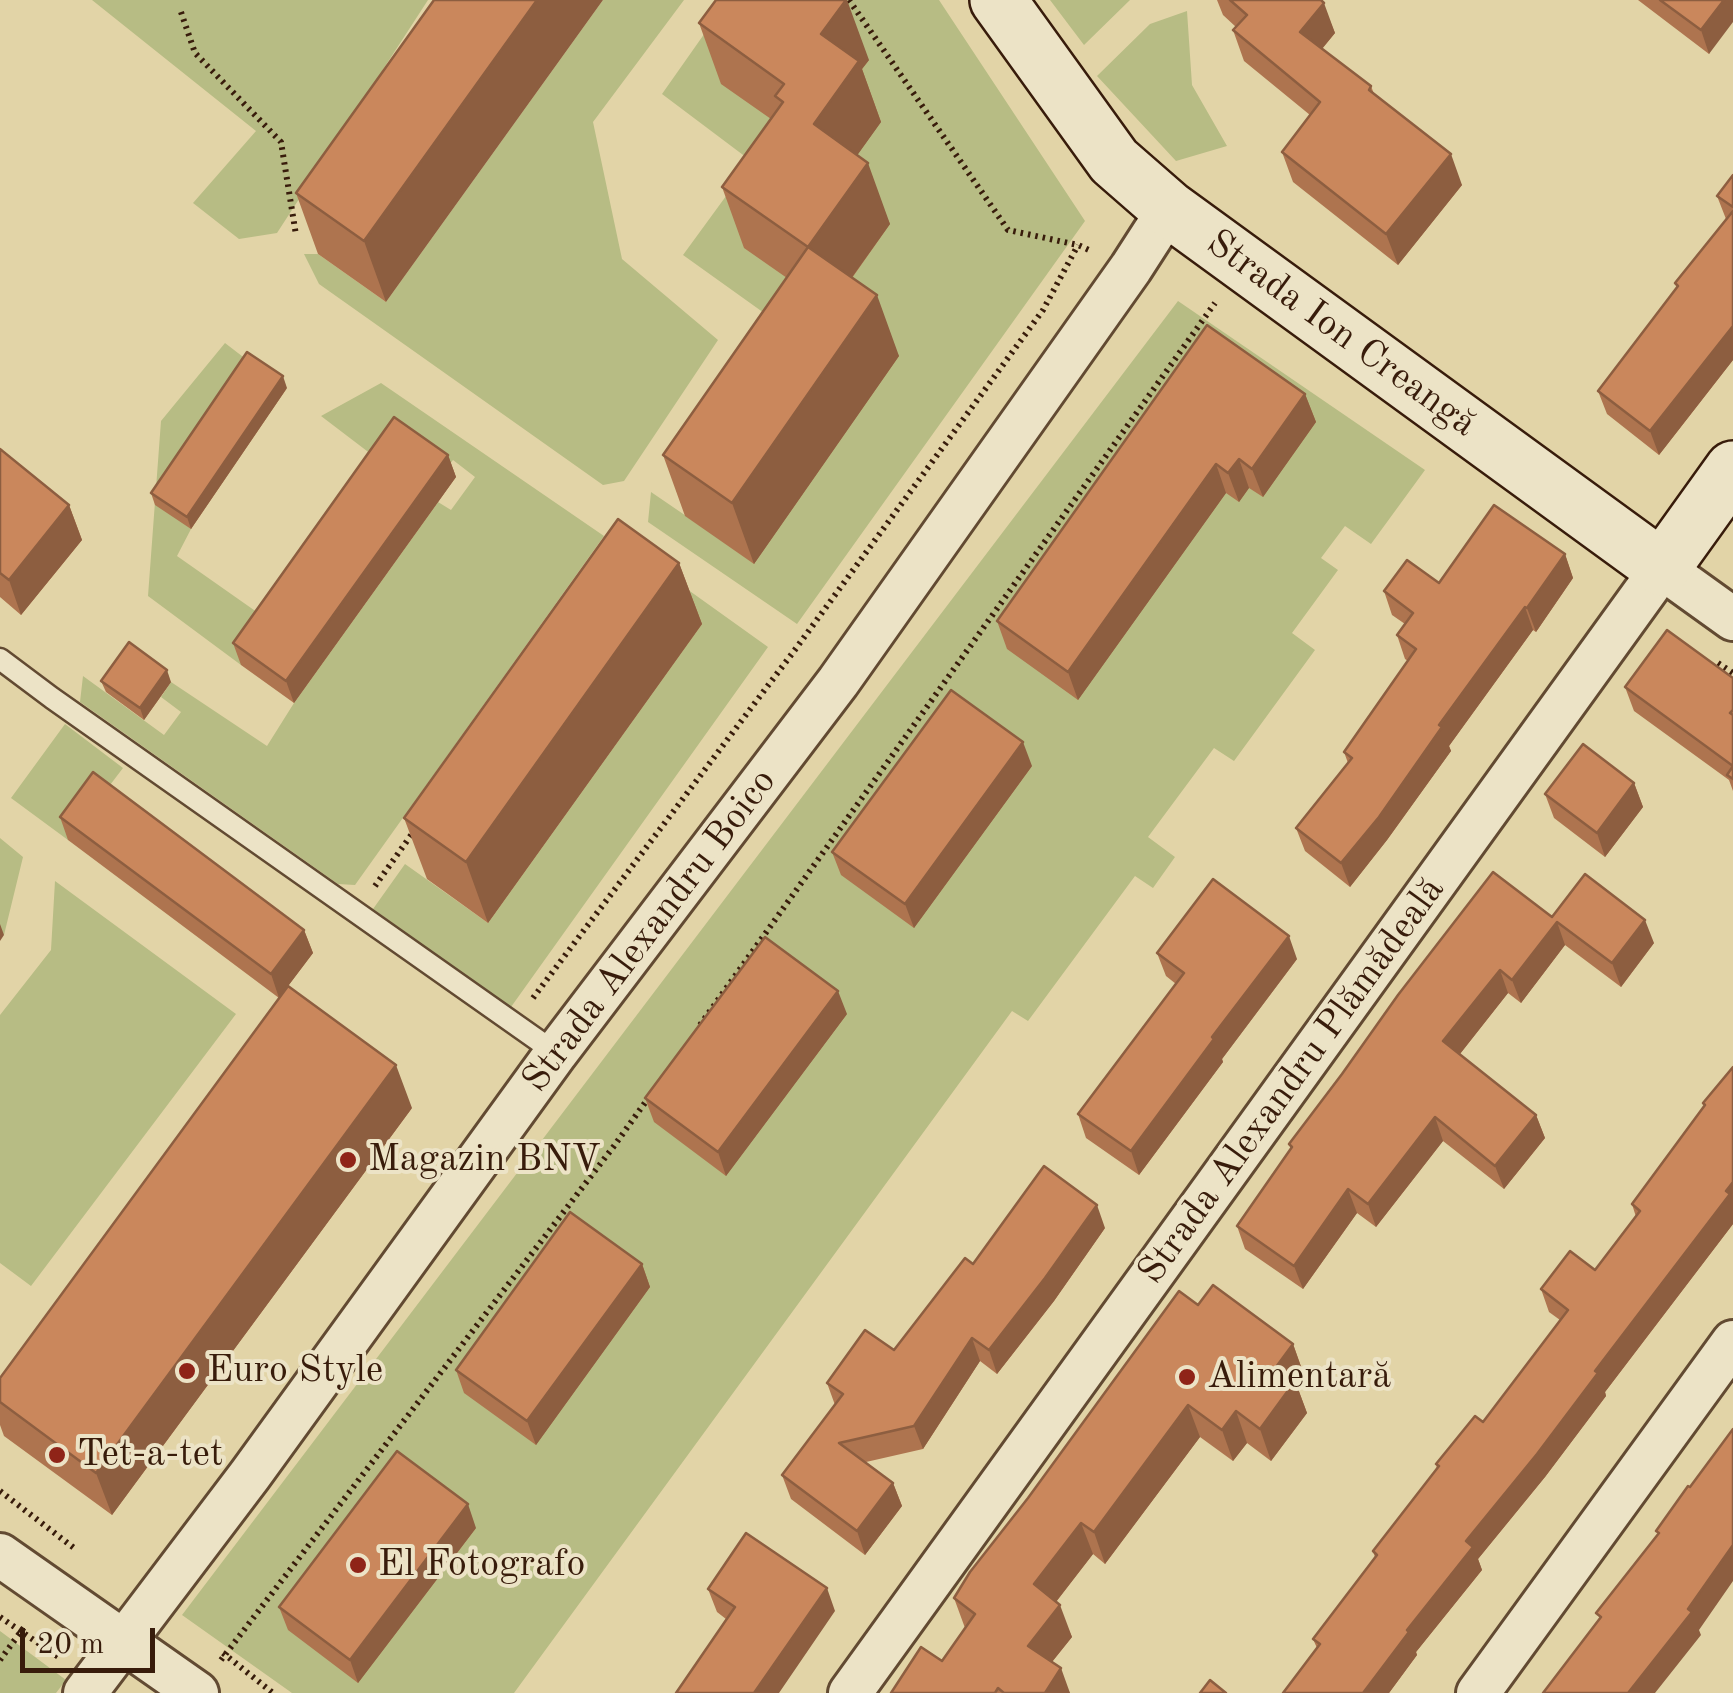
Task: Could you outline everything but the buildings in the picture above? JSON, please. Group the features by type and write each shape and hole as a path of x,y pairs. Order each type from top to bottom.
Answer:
{"street":[{"name":"Strada Ion Creangă","path":"998,0 1114,161 1170,210 1733,619"},
{"name":"Strada Alexandru Boico","path":"85,1693 250,1475 556,1053 838,682 1170,210"},
{"name":"Strada Alexandru Plămădeală","path":"850,1693 1733,469"},
{"path":"1478,1693 1733,1342"},
{"path":"0,1554 197,1693"}],"lane":[{"path":"0,659 556,1053"}],"path":[{"path":"849,0 1008,230"},
{"path":"181,12 195,53 281,142 296,235"},
{"path":"515,1023 797,648 1043,310 1078,245"},
{"path":"694,1034 1245,265"},
{"path":"357,912 424,817"},
{"path":"273,1693 226,1655 660,1082"},
{"path":"0,1491 77,1551"},
{"path":"0,1617 60,1658"},
{"path":"0,1660 21,1631"}],"green space":[{"path":"92,0 428,0 277,233 239,239 193,203 256,131"},
{"path":"603,0 684,0 593,122 622,259 718,340 624,481 603,485 319,284 304,254 318,254 386,302"},
{"path":"784,0 939,0 1085,221 797,624 648,522 651,492 755,563 806,343 683,255 729,192 836,185"},
{"path":"1050,0 1130,0 1084,45"},
{"path":"1187,11 1192,85 1227,146 1176,161 1097,76 1150,24"},
{"path":"707,30 806,144 787,188 662,94"},
{"path":"1178,301 1425,470 1371,544 1345,526 1321,558 1338,570 1292,633 1315,650 1234,761 1214,748 1148,837 1175,857 1153,888 1135,876 1028,1021 1012,1011 514,1693 292,1693 182,1615"},
{"path":"225,343 251,363 191,529 177,556 271,622 241,665 148,596 161,421"},
{"path":"381,383 604,536 355,885 338,884 80,702 83,676 164,735 181,712 161,697 171,682 267,746 438,502 451,510 475,477 453,460 445,470 402,439 384,464 321,416"},
{"path":"652,564 768,647 511,1007 373,909 405,864 488,923 701,625"},
{"path":"65,724 123,768 68,840 11,798"},
{"path":"0,838 23,857 4,935 0,932"},
{"path":"55,881 236,1014 31,1286 0,1263 0,1015 51,950"},
{"path":"0,1631 66,1680 56,1693 0,1693"}],"place":[{"name":"Magazin BNV","path":"348,1160"},
{"name":"Euro Style","path":"187,1371"},
{"name":"Alimentară","path":"1187,1377"},
{"name":"Tet-a-tet","path":"57,1455"},
{"name":"El Fotografo","path":"358,1565"}]}
